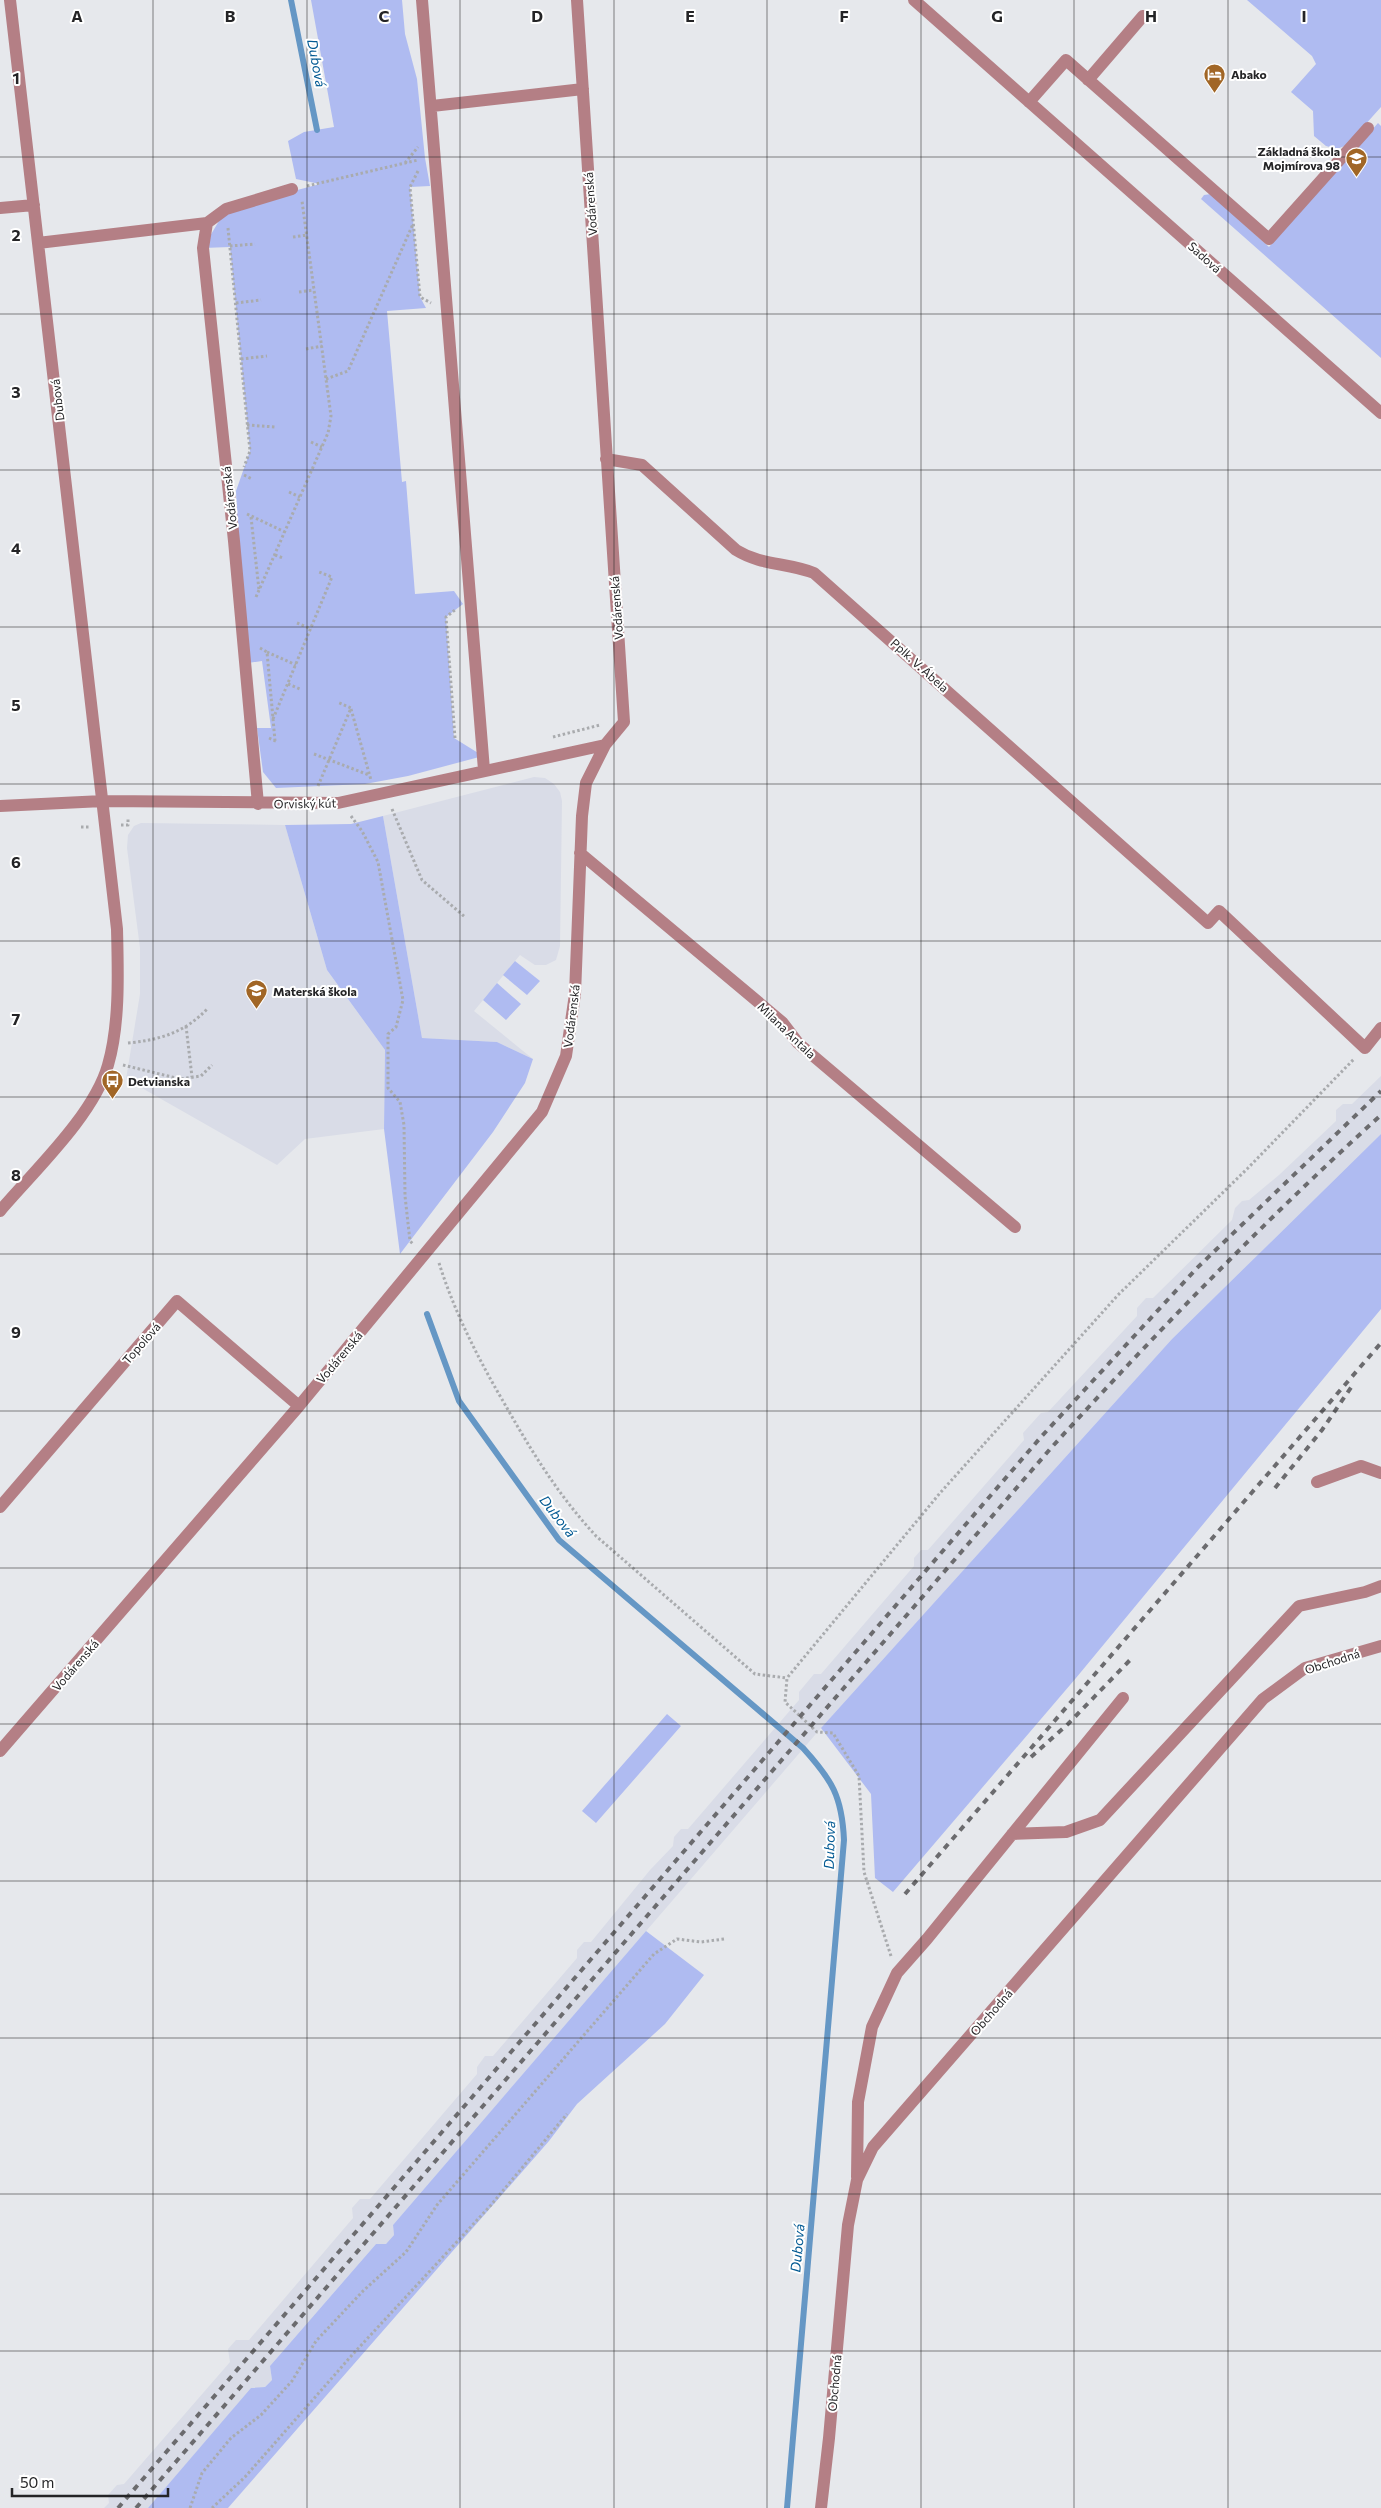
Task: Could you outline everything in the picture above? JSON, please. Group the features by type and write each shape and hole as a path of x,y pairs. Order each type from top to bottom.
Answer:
{"street":[{"name":"Dubová","path":"10,0 103,801"},
{"path":"422,0 484,770"},
{"name":"Vodárenská","path":"0,1751 299,1406 542,1112 566,1056 575,994 580,854 586,783 604,745 624,722 577,0"},
{"name":"Sadová","path":"914,0 1381,413"},
{"path":"1088,80 1143,16"},
{"path":"1029,102 1066,60 1269,239 1368,128"},
{"path":"432,106 583,90"},
{"path":"38,243 207,223 226,209 296,188"},
{"path":"0,208 34,205"},
{"name":"Vodárenská","path":"207,223 203,248 233,486 243,640 258,804"},
{"name":"Pplk. V. Ábela","path":"606,459 642,465 736,550 752,559 771,564 795,566 814,573 1208,923 1219,911 1365,1048"},
{"name":"Orviský kút","path":"0,806 103,801 258,804 338,803 604,745"},
{"path":"0,1211 77,1122 98,1090 108,1065 118,996 117,929 103,801"},
{"name":"Milana Antala","path":"580,854 782,1022 798,1043 1015,1227"},
{"path":"1365,1048 1381,1028"},
{"name":"Topoľová","path":"0,1507 177,1301 299,1406"},
{"path":"1317,1482 1360,1466 1381,1473"},
{"path":"1012,1834 1066,1832 1100,1820 1299,1606 1364,1592 1381,1586"},
{"name":"Obchodná","path":"821,2508 848,2225 857,2180 873,2147 1262,1699 1305,1668 1381,1646"},
{"path":"857,2180 858,2102 872,2027 897,1973 1123,1698"}],"path":[{"path":"405,163 423,140"},
{"path":"256,599 328,433 331,416 307,235 296,188 435,156"},
{"path":"226,209 250,451 242,474 233,486"},
{"path":"326,379 348,371 413,223"},
{"path":"293,237 307,235"},
{"path":"230,246 255,244"},
{"path":"299,292 314,290"},
{"path":"236,303 261,300"},
{"path":"306,349 322,346"},
{"path":"241,359 267,356"},
{"path":"247,425 276,427"},
{"path":"311,442 322,447"},
{"path":"242,474 252,479"},
{"path":"289,492 300,497"},
{"path":"245,513 285,532"},
{"path":"251,516 259,591"},
{"path":"275,555 283,558"},
{"path":"273,719 332,577 319,572"},
{"path":"297,623 311,629"},
{"path":"243,640 296,665"},
{"path":"265,744 268,738 276,741 267,652"},
{"path":"288,684 300,689"},
{"path":"337,702 351,708"},
{"path":"318,787 351,708"},
{"path":"351,708 371,783"},
{"path":"547,739 602,724"},
{"path":"314,754 369,775"},
{"path":"364,784 380,781"},
{"path":"310,787 325,787"},
{"path":"392,809 422,880 465,917"},
{"path":"351,816 362,831 378,862 403,1000 396,1027 388,1034 388,1088 400,1102 404,1125 405,1196 410,1241 419,1250"},
{"path":"128,1043 153,1040 186,1026 197,1020 208,1008"},
{"path":"186,1026 192,1077"},
{"path":"897,1973 864,1872 859,1776 833,1733 817,1732 785,1702 787,1678 940,1493 1118,1295 1248,1168 1365,1048"},
{"path":"123,1065 180,1079 201,1076 212,1065"},
{"path":"438,1263 451,1302 494,1386 541,1467 579,1517 596,1536 755,1674 787,1678"},
{"path":"190,2508 202,2473 230,2438 261,2415 292,2381 316,2340 363,2291 406,2252 437,2205 654,1954 677,1939 701,1942 724,1940"},
{"path":"212,2508 245,2477 353,2354 491,2205 567,2114"}],"shaded area":[{"path":"311,0 402,0 405,34 417,79 425,158 430,186 410,187 420,297 426,308 387,311 402,482 406,481 415,594 454,591 463,604 446,617 454,738 483,756 408,776 365,784 276,788 263,772 257,728 271,728 262,661 248,663 242,630 236,491 250,451 230,247 203,248 226,209 320,184 296,179 288,141 304,132 334,127"},
{"path":"1247,0 1381,0 1381,107 1347,145 1337,149 1326,146 1314,136 1313,111 1291,92 1316,64 1312,56"},
{"name":"Základná škola Mojmírova 98","path":"1378,123 1381,126 1381,358 1201,199 1204,195 1211,194 1269,247"},
{"path":"534,777 545,778 554,784 560,792 562,801 560,946 556,960 546,965 535,965 520,955 474,1011 533,1059 497,1042 422,1038 383,816"},
{"path":"383,816 422,1038 497,1042 533,1059 525,1083 493,1132 400,1254 384,1129 385,1050 327,970 285,825 351,824"},
{"path":"141,823 285,825 327,970 385,1050 384,1129 305,1139 277,1165 126,1079 140,994 140,948 127,848 128,835 134,826"},
{"path":"515,961 540,981 527,995 503,975"},
{"path":"497,983 521,1004 506,1020 483,1000"},
{"path":"1381,1076 1381,1134 1172,1339 821,1728 393,2225 394,2235 386,2244 376,2244 270,2366 272,2380 265,2387 251,2389 148,2508 104,2508 109,2503 108,2495 117,2485 124,2484 230,2362 228,2349 236,2340 249,2340 353,2218 352,2208 360,2199 370,2199 477,2074 477,2067 485,2056 493,2056 577,1958 577,1950 584,1942 591,1942 650,1870 673,1846 674,1837 681,1829 688,1829 799,1700 799,1692 814,1674 821,1674 914,1566 914,1558 921,1550 928,1550 1024,1440 1023,1433 1041,1413 1048,1412 1137,1316 1137,1308 1146,1298 1153,1298 1232,1220 1235,1208 1242,1201 1249,1200 1279,1175 1336,1121 1336,1110 1343,1104 1352,1104"},
{"path":"1381,1134 1381,1309 1076,1678 893,1892 875,1878 871,1794 821,1728 1172,1339"},
{"path":"667,1714 681,1726 596,1823 582,1811"},
{"path":"646,1931 704,1975 665,2024 577,2104 549,2141 228,2508 148,2508 251,2388 265,2387 272,2380 270,2366 376,2244 386,2244 394,2235 393,2225"}],"waterway":[{"name":"Dubová","path":"291,0 317,130"},
{"name":"Dubová","path":"427,1314 459,1401 559,1540 803,1748 828,1780 838,1800 844,1840 787,2508"}],"railway":[{"path":"118,2508 1041,1437 1197,1268 1381,1091"},
{"path":"136,2508 1051,1448 1212,1277 1295,1195 1381,1115"},
{"path":"905,1894 1381,1343"},
{"path":"1275,1488 1322,1430 1352,1386"},
{"path":"1031,1757 1068,1724 1131,1659"}],"place":[{"name":"Abako","path":"1215,93"},
{"name":"Základná škola Mojmírova 98","path":"1356,177"},
{"name":"Materská škola","path":"257,1010"},
{"name":"Detvianska","path":"112,1100"}]}
